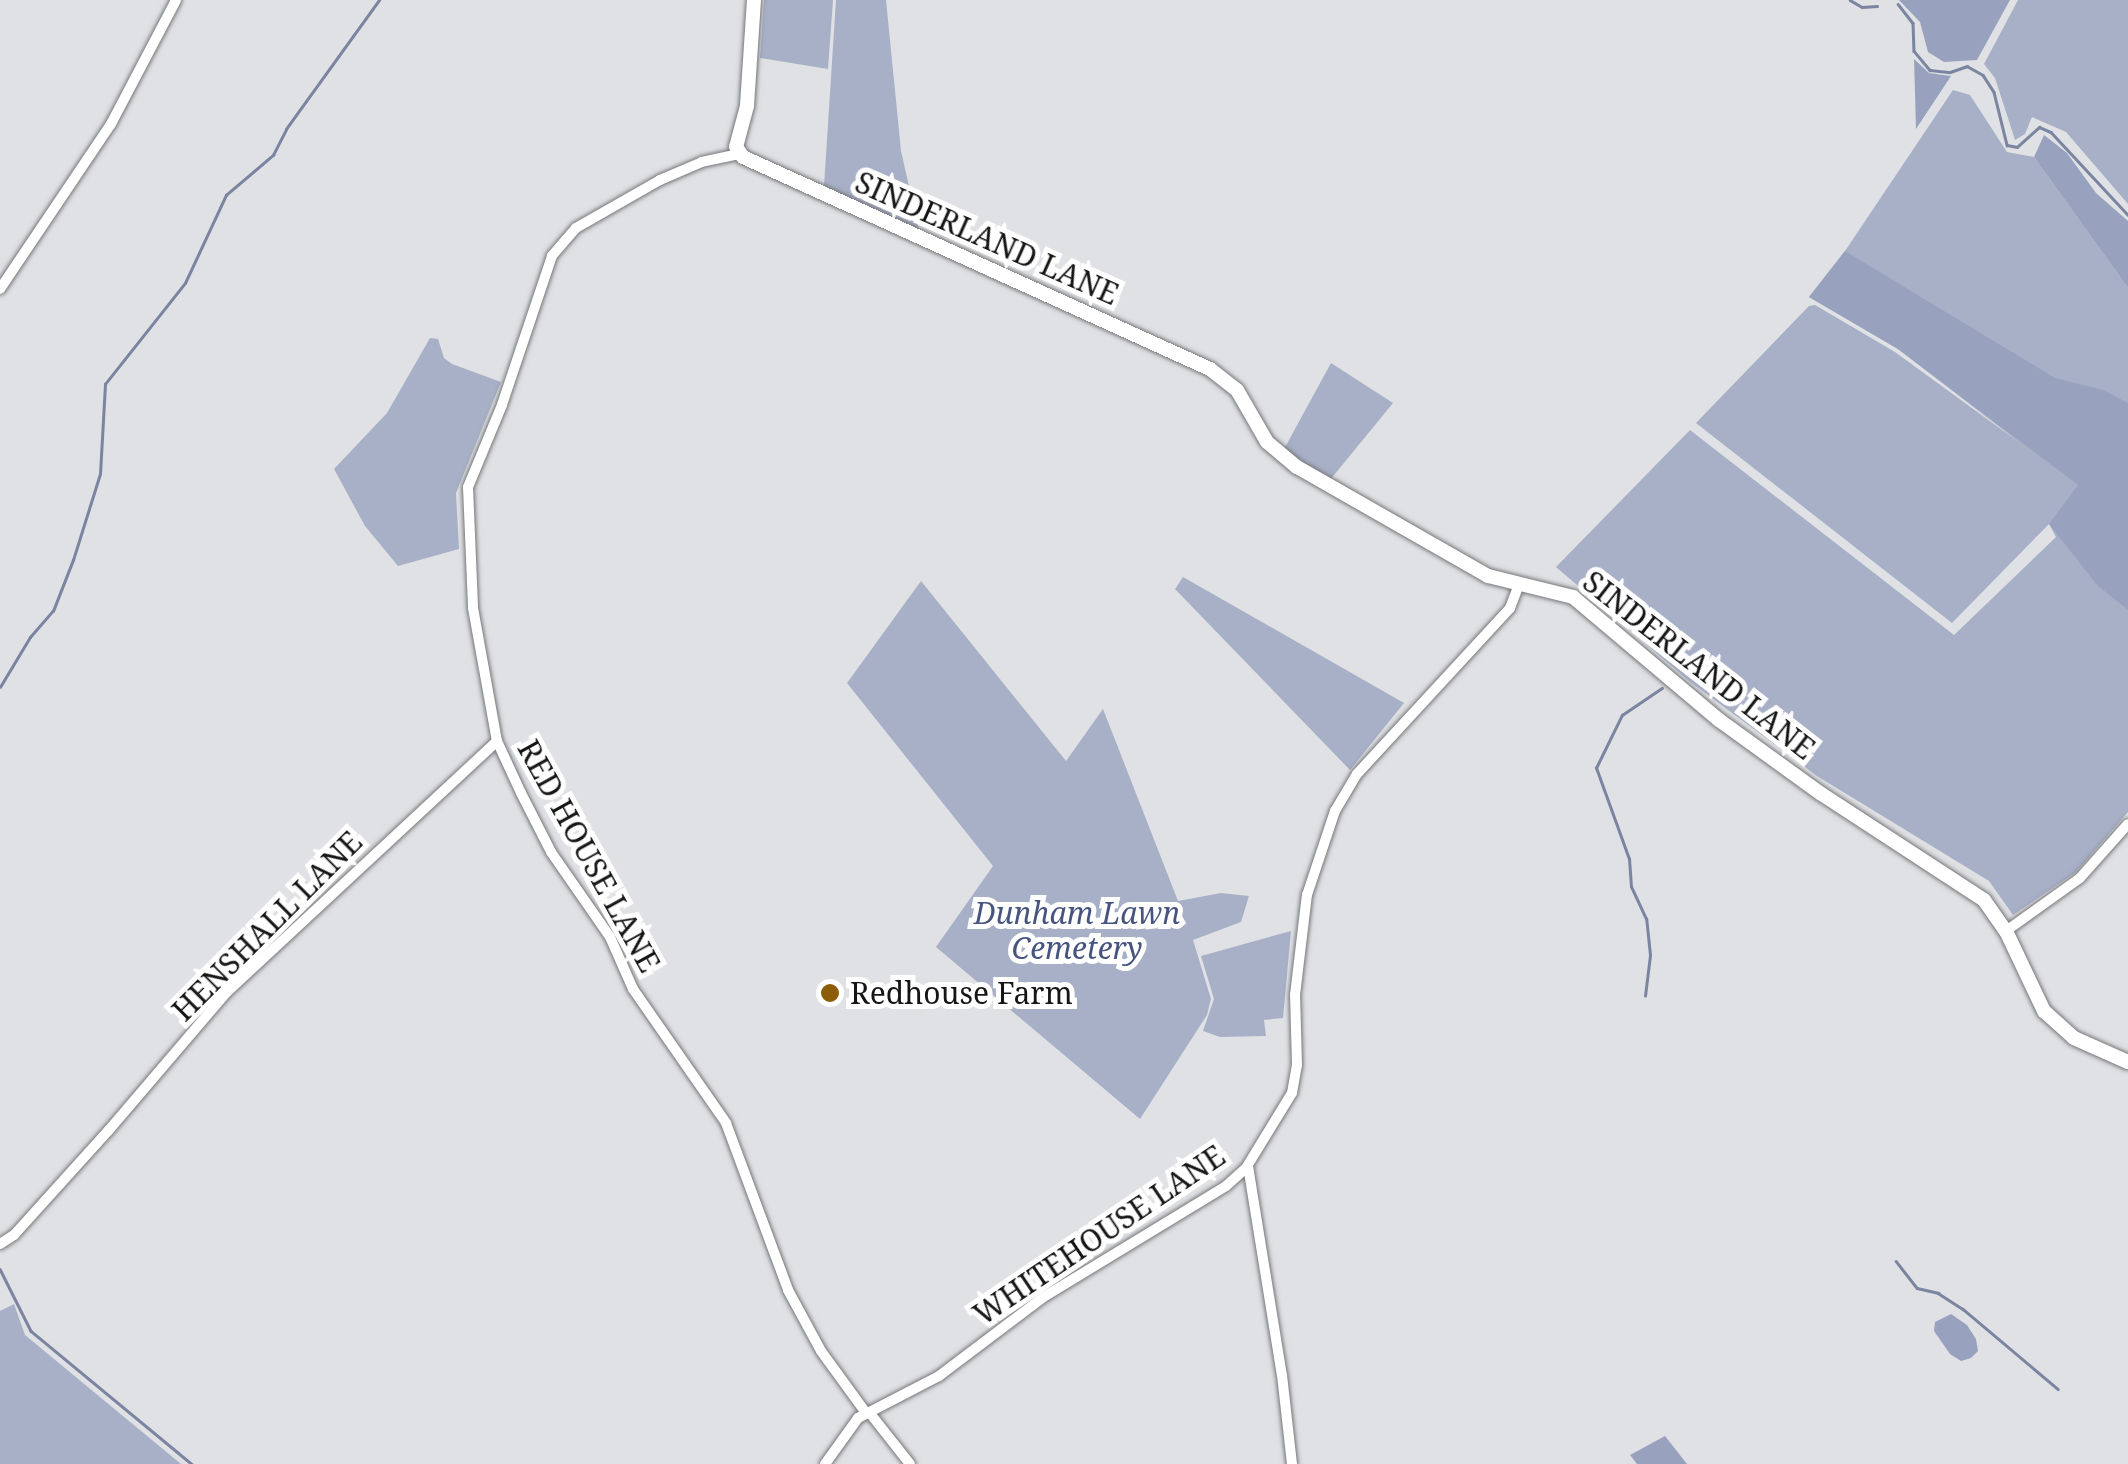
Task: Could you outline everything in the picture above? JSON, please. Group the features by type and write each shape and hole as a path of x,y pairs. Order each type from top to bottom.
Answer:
{"street":[{"path":"0,289 111,124 176,0"},
{"path":"738,154 736,143 749,84 754,0"},
{"name":"SINDERLAND LANE","path":"738,154 1210,369 1237,390 1267,442 1284,458 1468,565 1520,585 1558,590 1582,603 1719,720 1820,793 1984,900 2006,932 2033,996 2056,1024 2094,1050 2128,1062"},
{"name":"RED HOUSE LANE","path":"738,154 677,172 588,221 562,240 545,269 502,406 468,487 473,608 497,741 551,852 596,912 633,988 726,1123 788,1290 821,1351 910,1464"},
{"name":"WHITEHOUSE LANE","path":"867,1412 939,1376 1042,1298 1226,1186 1248,1166 1292,1093 1297,1065 1295,995 1307,895 1334,811 1357,774 1510,608 1520,585"},
{"name":"HENSHALL LANE","path":"0,1244 14,1235 109,1130 226,993 497,741"},
{"path":"2006,932 2080,878 2128,824"},
{"path":"1248,1166 1282,1375 1292,1464"},
{"path":"826,1464 848,1428 867,1412"}],"green space":[{"path":"764,0 833,0 828,69 760,58"},
{"path":"836,0 886,0 901,151 919,230 824,186"},
{"path":"2018,0 2128,0 2128,204 2066,132 2032,117 2025,134 2015,140 1995,78 1984,64"},
{"path":"1953,90 1970,95 2007,152 2034,157 2128,288 2128,812 2076,872 2013,915 1989,881 1817,776 1689,681 1556,567 1690,430 1954,635 2056,537 2049,524 1952,623 1696,423 1809,306 1815,305 1895,352 2020,443 1898,349 1809,297 1845,251"},
{"path":"430,338 438,339 444,358 452,364 501,382 456,493 459,549 398,566 365,526 334,469 387,413"},
{"path":"1331,363 1393,403 1330,480 1283,451"},
{"path":"1183,577 1404,703 1350,770 1175,589"},
{"name":"Dunham Lawn Cemetery","path":"921,581 1066,761 1103,709 1178,901 1221,893 1249,896 1241,922 1193,940 1211,999 1207,1015 1140,1119 936,947 993,866 847,683"},
{"path":"1291,931 1283,1018 1264,1020 1266,1036 1220,1037 1203,1031 1214,999 1201,956"},
{"path":"14,1304 25,1335 181,1464 0,1464 0,1311"}],"shaded area":[{"path":"1899,0 2010,0 1977,60 1944,62 1928,52 1920,22"},
{"path":"1914,59 1929,73 1951,76 1916,129"},
{"path":"2044,135 2067,153 2096,193 2128,221 2128,288 2034,157"},
{"path":"1845,251 2055,378 2103,390 2128,403 2128,610 2097,585 2049,524 2078,485 1898,349 1809,297"},
{"path":"1951,1314 1967,1325 1976,1339 1978,1351 1971,1358 1961,1361 1950,1354 1934,1331 1935,1322"},
{"path":"1665,1436 1687,1464 1637,1464 1630,1455"}],"waterway":[{"path":"0,687 30,637 53,611 73,560 100,474 105,384 185,283 226,195 273,155 286,129 379,0"},
{"path":"1850,0 1862,7 1877,6"},
{"path":"1898,4 1913,23 1914,51 1930,70 1950,72 1967,66 1983,75 1994,92 2007,145 2017,147 2039,127 2051,132 2128,215"},
{"path":"1645,996 1650,955 1646,919 1631,887 1629,859 1596,768 1622,715 1662,688"},
{"path":"1896,1261 1917,1288 1938,1293 1963,1309 2058,1389"},
{"path":"0,1269 31,1331 192,1464"}],"place":[{"name":"Redhouse Farm","path":"830,993"}]}
